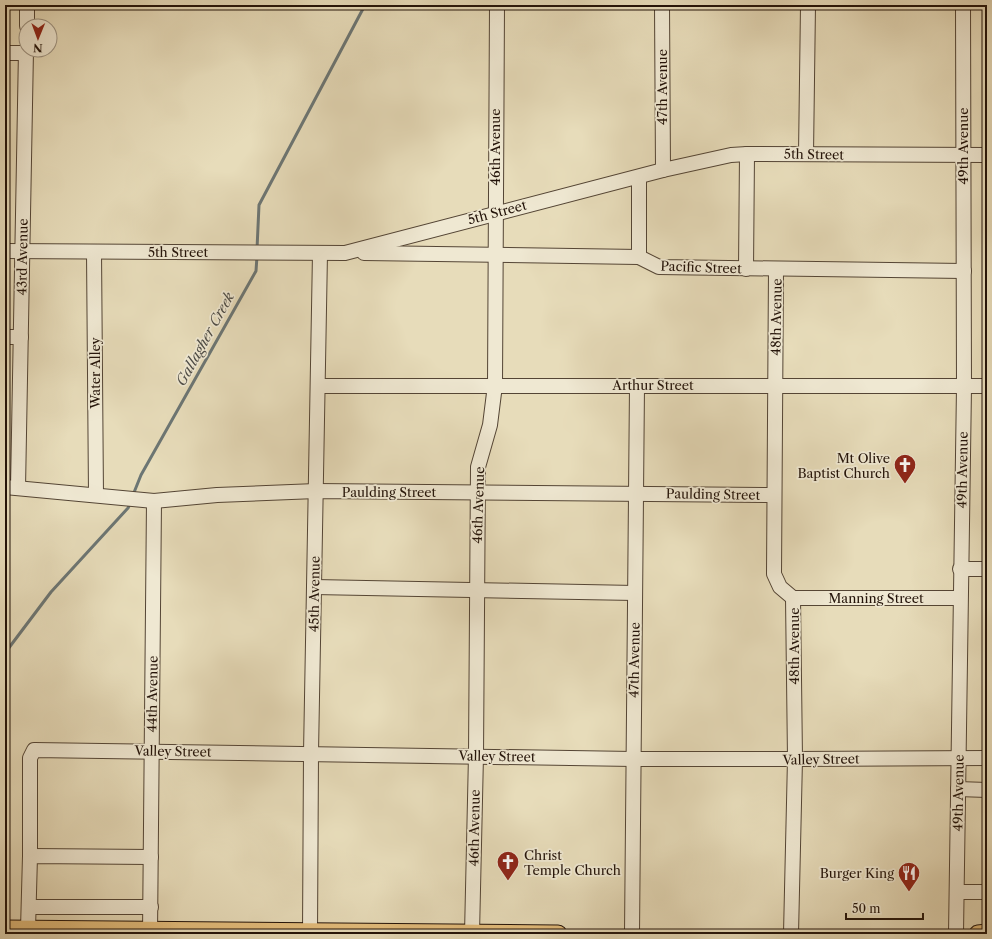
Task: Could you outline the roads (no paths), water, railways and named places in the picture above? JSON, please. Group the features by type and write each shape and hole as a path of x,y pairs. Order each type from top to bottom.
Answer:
{"main road":[{"path":"5,929 126,930 150,932 558,934"},
{"path":"978,934 987,932"}],"street":[{"path":"27,5 27,18"},
{"name":"46th Avenue","path":"472,934 476,756 478,467 490,425 495,385 497,5"},
{"name":"47th Avenue","path":"662,5 662,170"},
{"path":"806,154 808,5"},
{"name":"49th Avenue","path":"956,934 960,569 964,387 963,5"},
{"path":"5,54 18,53"},
{"name":"43rd Avenue","path":"12,488 21,337 26,58"},
{"path":"746,268 747,154"},
{"name":"5th Street","path":"5,251 345,253 495,212 662,170 731,155 987,155"},
{"path":"639,177 639,257"},
{"name":"Water Alley","path":"94,252 96,495"},
{"name":"45th Avenue","path":"310,933 311,753 319,386 320,253"},
{"name":"Pacific Street","path":"345,253 639,257 659,267 964,271"},
{"name":"48th Avenue","path":"776,269 774,574 780,587 793,598 795,760 791,934"},
{"path":"5,337 21,337"},
{"name":"Arthur Street","path":"319,386 987,386"},
{"name":"47th Avenue","path":"632,934 637,386"},
{"name":"Paulding Street","path":"12,488 149,501 316,491 774,495"},
{"name":"44th Avenue","path":"149,501 152,751 150,932"},
{"path":"960,569 987,569"},
{"path":"314,587 635,593"},
{"name":"Manning Street","path":"793,598 960,598"},
{"name":"Valley Street","path":"30,856 30,758 34,750 633,759 795,760 959,757 987,758"},
{"path":"958,789 987,790"},
{"path":"28,929 30,856 151,857"},
{"path":"957,892 987,892"},
{"path":"126,907 126,930"},
{"path":"29,908 151,907"}],"waterway":[{"name":"Gallagher Creek","path":"257,249 259,205 365,5"},
{"name":"Gallagher Creek","path":"133,495 141,475 256,271 257,256"},
{"name":"Gallagher Creek","path":"5,653 51,592 128,508 131,502"}],"place":[{"name":"Mt Olive Baptist Church","path":"905,484"},
{"name":"Christ Temple Church","path":"508,882"},
{"name":"Burger King","path":"909,892"}]}
